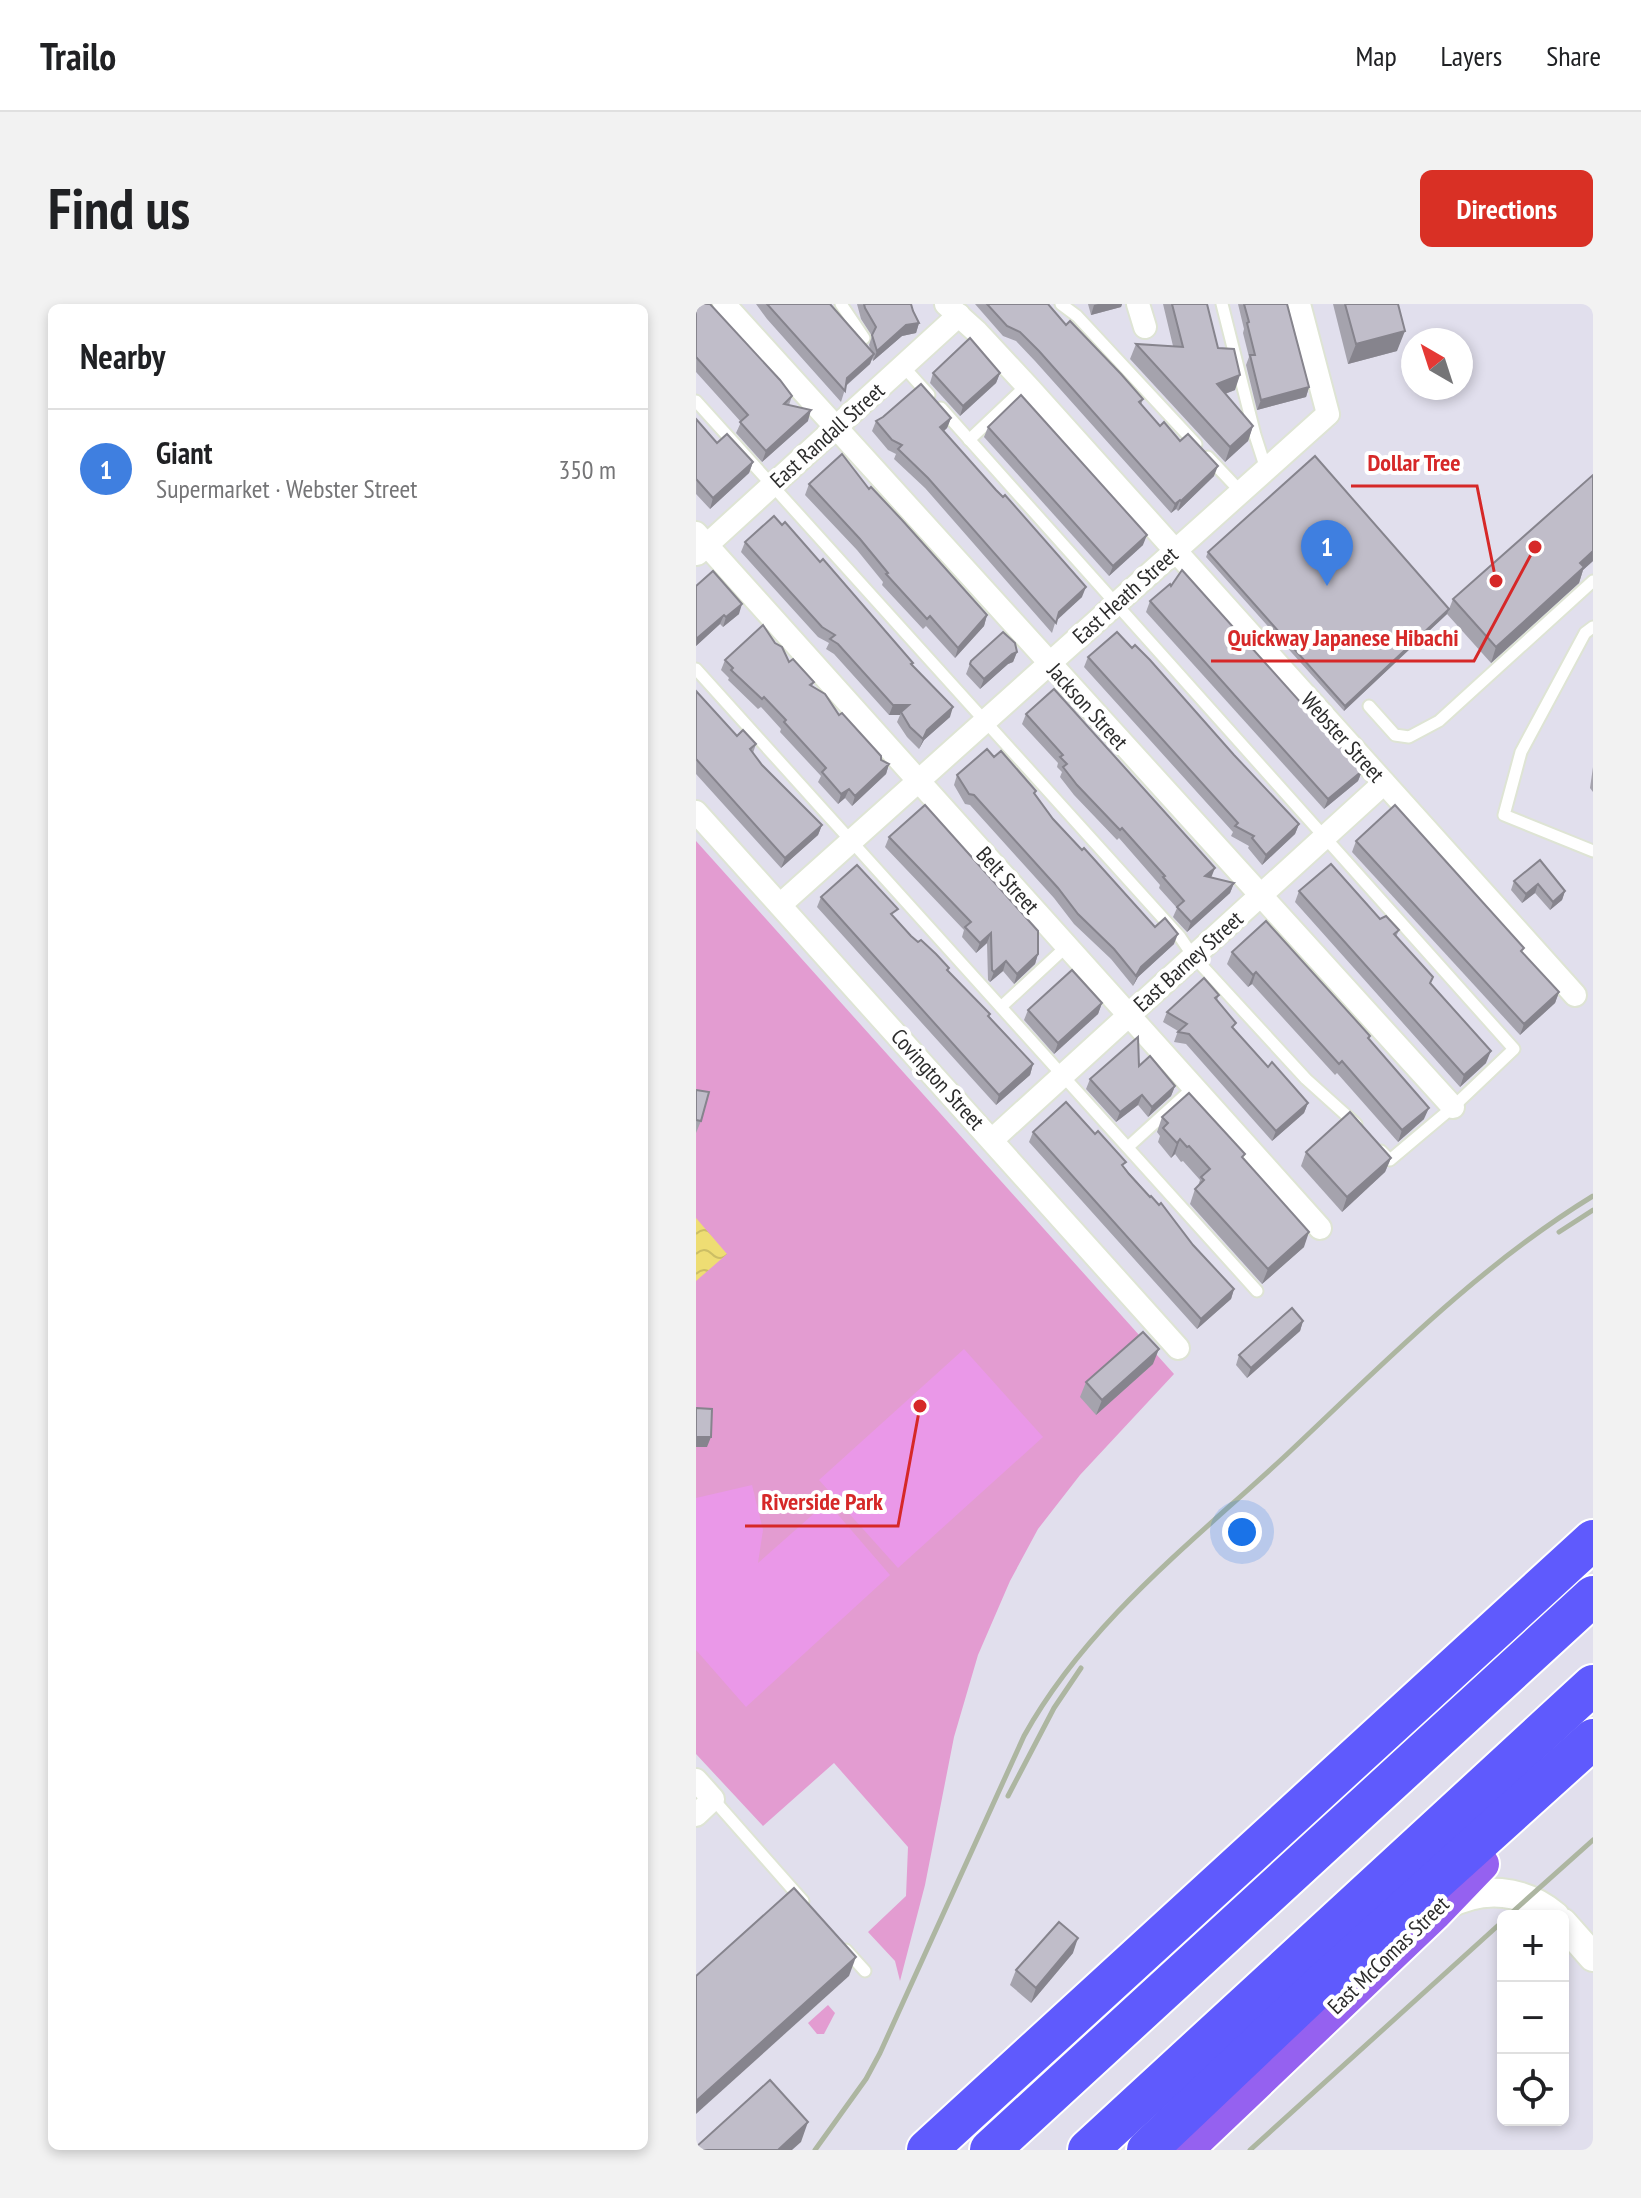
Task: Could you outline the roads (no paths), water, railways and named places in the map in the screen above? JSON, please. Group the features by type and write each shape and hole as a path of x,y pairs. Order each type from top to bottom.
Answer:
{"highway":[{"path":"927,2150 1593,1540"},
{"path":"990,2150 1593,1596"},
{"path":"1088,2150 1593,1685"},
{"path":"1163,2147 1324,1982 1593,1739"}],"main road":[{"name":"East McComas Street","path":"1163,2147 1434,1914 1465,1878 1593,1764"}],"street":[{"name":"Jackson Street","path":"724,304 1453,1107"},
{"path":"1138,304 1145,327"},
{"name":"East Heath Street","path":"780,905 1328,414 1299,304"},
{"name":"East Randall Street","path":"700,544 772,485 903,366 953,310"},
{"name":"Webster Street","path":"953,310 1027,385 1575,995"},
{"name":"Belt Street","path":"700,544 1320,1228"},
{"name":"East Barney Street","path":"993,1139 1384,783"},
{"name":"Covington Street","path":"696,812 1178,1348"},
{"path":"696,1780 713,1799 696,1815"},
{"path":"1434,1914 1459,1899 1497,1892 1527,1899 1543,1910"},
{"path":"1569,1931 1593,1957"}],"lane":[{"path":"841,304 864,338"},
{"path":"1061,304 1075,310 1241,492"},
{"path":"1222,304 1266,469"},
{"path":"696,401 1180,937 1193,956 1306,1079 1348,1115 1390,1160 1453,1107 1514,1049 903,366"},
{"path":"969,440 1027,385"},
{"path":"1369,706 1395,735 1409,737 1439,721 1593,581"},
{"path":"1593,627 1585,633 1521,752 1504,815 1593,851"},
{"path":"696,669 1257,1291"},
{"path":"1001,1007 1067,946"},
{"path":"1128,1147 1194,1087"},
{"path":"713,1799 810,1909"},
{"path":"837,1939 865,1971"}],"water":[{"path":"696,1218 727,1254 696,1281"}],"railway":[{"path":"815,2150 866,2079 880,2053 1024,1736 1049,1695 1078,1657 1142,1587 1431,1319 1509,1254 1593,1196"},
{"path":"1559,1232 1593,1210"},
{"path":"1008,1796 1054,1708 1081,1668"},
{"path":"1515,1910 1593,1840"},
{"path":"1250,2150 1497,1926"}],"place":[{"name":"Quickway Japanese Hibachi","path":"1535,547"},
{"name":"Dollar Tree","path":"1496,581"},
{"name":"Giant","path":"1327,586"},
{"name":"Riverside Park","path":"920,1406"}]}
